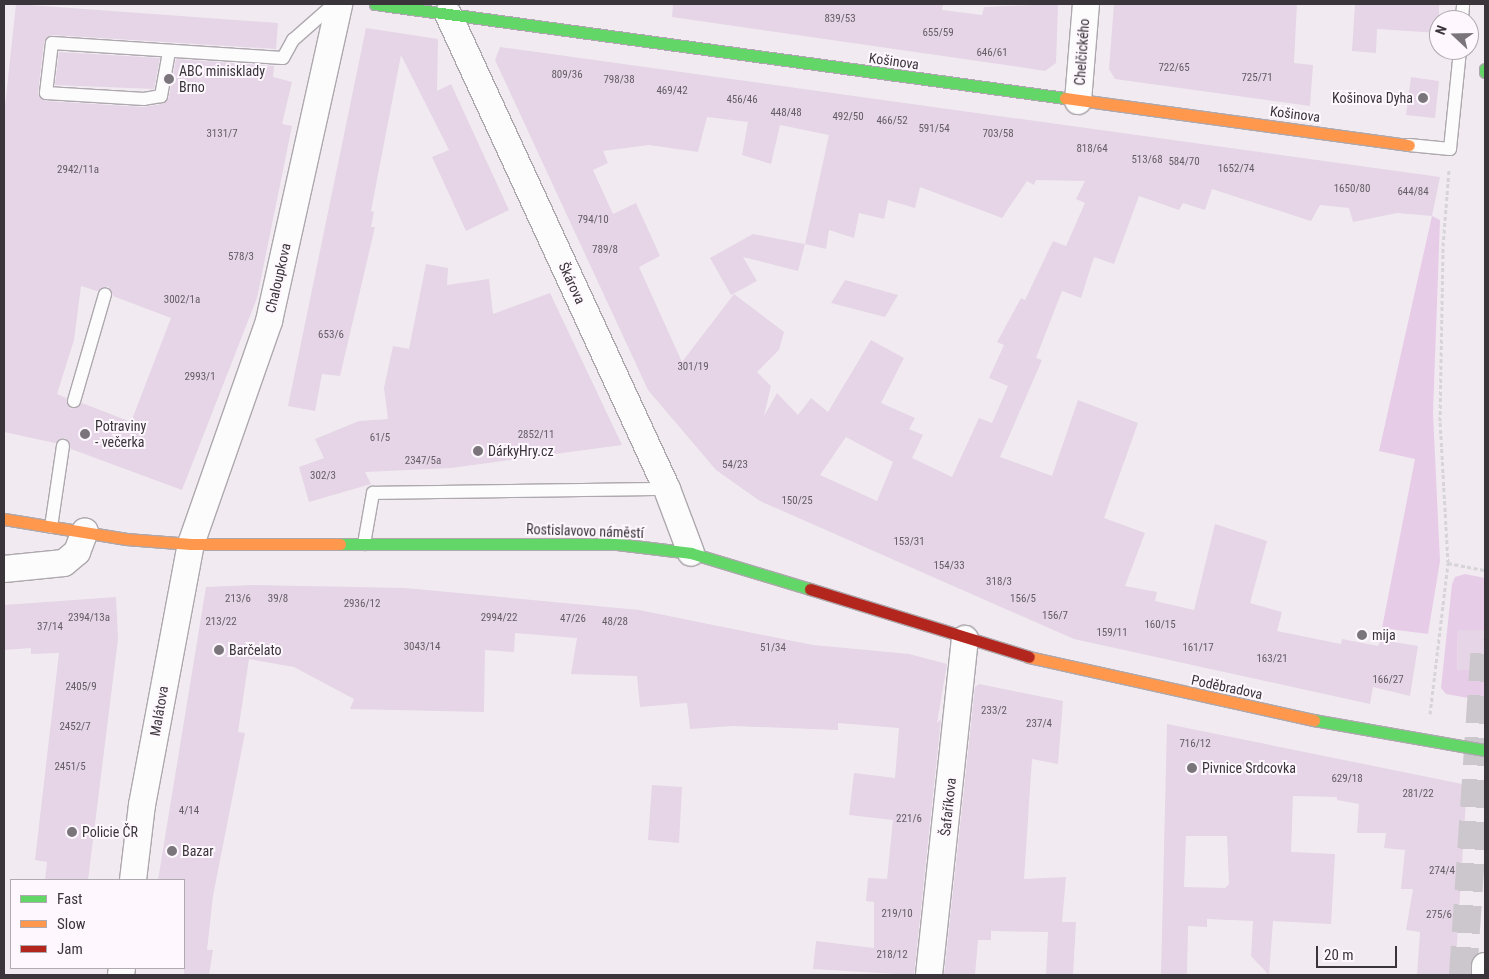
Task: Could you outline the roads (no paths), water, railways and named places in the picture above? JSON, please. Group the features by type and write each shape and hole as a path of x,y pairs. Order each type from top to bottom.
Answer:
{"street":[{"name":"Chaloupkova","path":"191,544 269,321 339,4"},
{"name":"Košinova","path":"374,4 1409,145"},
{"name":"Chelčického","path":"1078,101 1086,4"},
{"name":"Škárova","path":"448,14 667,489 691,553"},
{"name":"Rostislavovo náměstí","path":"4,520 84,532 191,544 617,544 691,553 965,639"},
{"path":"4,569 64,563 76,552 84,532"},
{"name":"Malátova","path":"133,879 142,805 191,544"},
{"name":"Poděbradova","path":"965,639 1222,702 1363,731 1485,750"},
{"name":"Šafaříkova","path":"929,975 965,639"},
{"path":"1485,966 1485,975"}],"lane":[{"path":"169,52 161,96 144,99 46,92 52,44 283,58 293,40 334,4"},
{"path":"1409,145 1450,149 1459,60"},
{"path":"74,401 105,294"},
{"path":"51,526 63,446"},
{"path":"364,544 373,493 667,489"}],"tunnel":[{"path":"1463,975 1485,640"}],"place":[{"name":"ABC minisklady Brno","path":"169,79"},
{"name":"Košinova Dyha","path":"1423,98"},
{"name":"Potraviny - večerka","path":"85,434"},
{"name":"DárkyHry.cz","path":"478,451"},
{"name":"mija","path":"1362,635"},
{"name":"Barčelato","path":"219,650"},
{"name":"Pivnice Srdcovka","path":"1192,768"},
{"name":"Policie ČR","path":"72,832"},
{"name":"Bazar","path":"172,851"}]}
